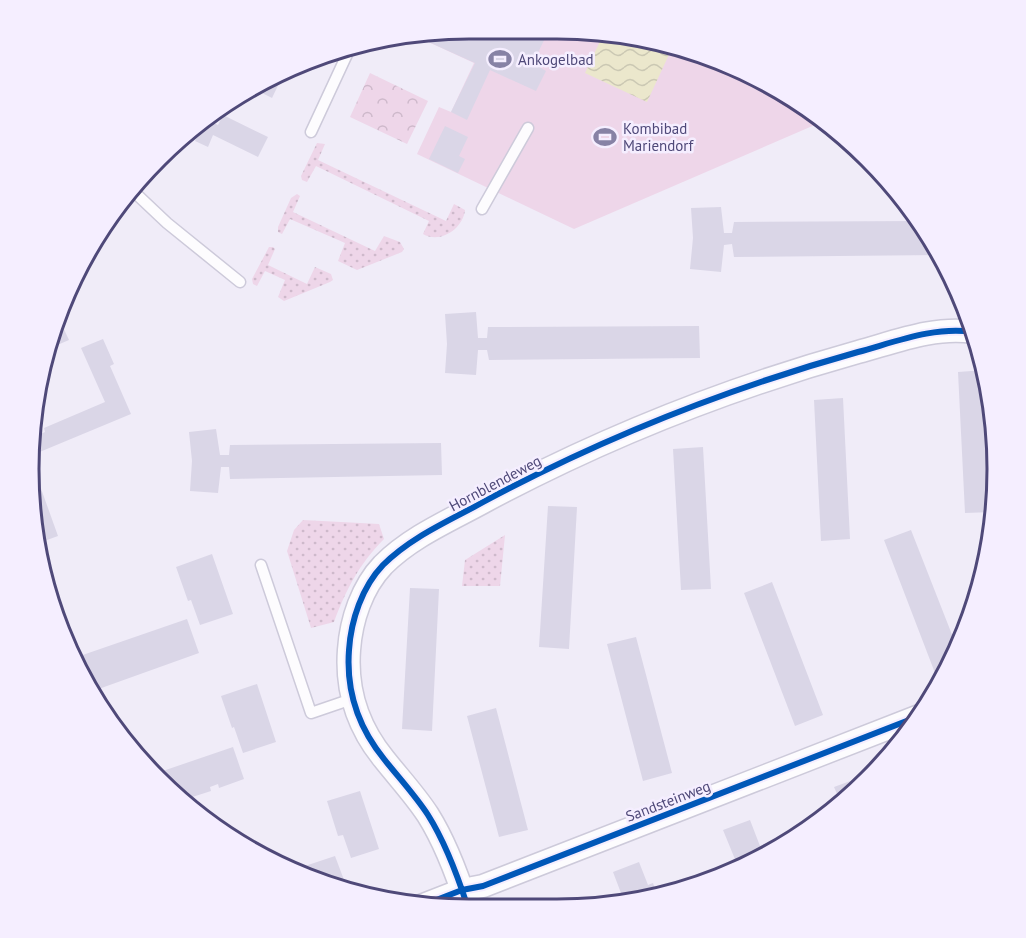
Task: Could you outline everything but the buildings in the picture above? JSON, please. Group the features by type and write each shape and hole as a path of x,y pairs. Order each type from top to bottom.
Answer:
{"street":[{"name":"Hornblendeweg","path":"465,897 442,841 429,817 415,796 372,744 361,725 352,699 348,669 349,648 357,607 380,568 413,540 543,470 640,426 819,363 916,336 939,332 964,332"},
{"name":"Sandsteinweg","path":"465,897 483,886 904,723"}],"lane":[{"path":"311,132 345,58"},
{"path":"482,209 528,128"},
{"path":"138,195 167,223 240,282"},
{"path":"261,565 311,713 352,699"}],"green space":[{"name":"Kombibad Mariendorf","path":"557,39 641,47 695,62 747,83 796,111 815,125 574,229 417,154 439,107 451,112 474,63 427,41"},
{"path":"370,73 428,101 407,144 350,117"},
{"path":"317,143 325,144 318,160 446,221 454,204 465,210 460,223 450,233 430,237 423,234 429,221 316,166 307,182 302,180 301,176"},
{"path":"297,194 300,196 293,212 375,251 384,236 400,242 404,249 402,252 357,270 338,261 345,243 290,219 282,234 278,232 291,198"},
{"path":"269,247 275,249 268,265 307,284 315,267 331,274 333,280 284,301 278,297 285,280 265,271 257,286 253,284 252,279"},
{"path":"303,520 379,524 384,539 367,558 354,578 334,622 311,628 287,551 294,530"},
{"path":"505,535 500,586 462,586 465,560"}],"water":[{"path":"600,42 641,47 669,54 647,102 585,73"}],"cycle path":[{"path":"465,899 450,858 434,825 418,800 375,747 361,721 352,694 349,665 352,627 369,583 383,565 406,545 487,500 577,455 668,416 810,366 930,333 964,331"},
{"path":"441,898 462,890 483,886 905,722"}],"place":[{"name":"Ankogelbad","path":"500,59"},
{"name":"Kombibad Mariendorf","path":"605,137"}]}
